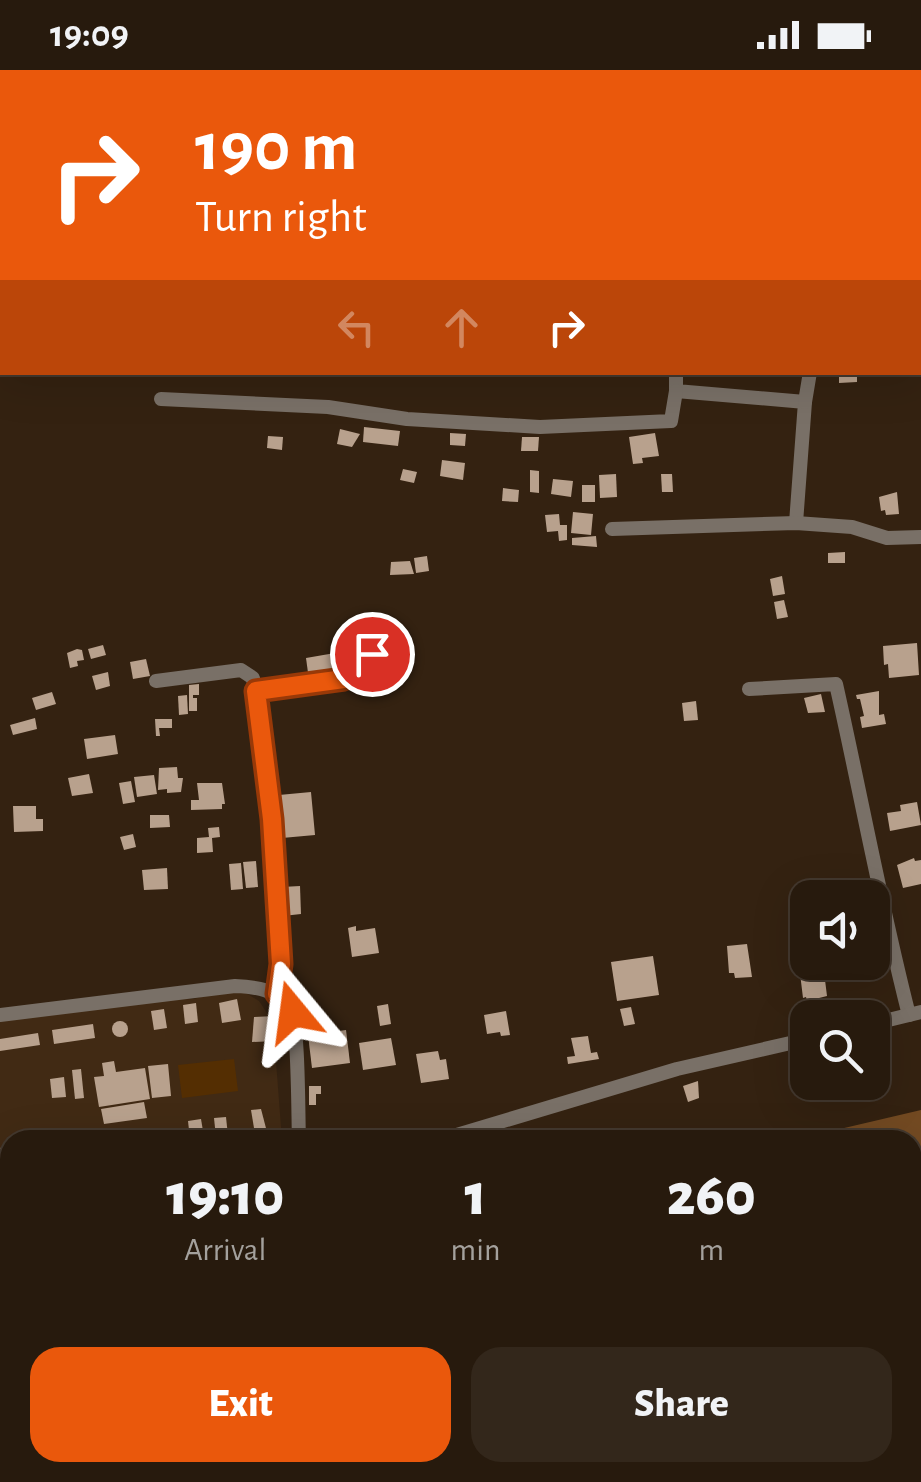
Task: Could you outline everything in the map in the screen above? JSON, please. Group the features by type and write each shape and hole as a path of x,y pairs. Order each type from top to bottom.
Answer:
{"street":[{"path":"161,399 328,408 407,420 540,427 671,421 676,375"},
{"path":"796,523 809,375"},
{"path":"676,391 804,402"},
{"path":"612,529 796,523 852,526 887,538 921,537"},
{"path":"256,691 344,679 372,654"},
{"path":"156,681 241,670 253,678 272,819 281,964 277,994"},
{"path":"748,688 836,684 874,853 884,920 915,1014 890,1020"},
{"path":"0,1014 234,986 277,994 293,1012 299,1130"},
{"path":"473,1130 677,1069 790,1043"}],"shaded area":[{"path":"235,986 259,1001 273,1022 281,1130 0,1130 0,1015 131,1000 194,999"},
{"path":"234,1059 238,1091 182,1098 178,1065"},
{"path":"921,1110 921,1130 836,1130"}],"building":[{"path":"839,375 857,375 857,382 839,383"},
{"path":"364,427 400,431 398,446 363,442"},
{"path":"340,429 360,434 352,447 337,444"},
{"path":"450,433 466,434 465,446 450,445"},
{"path":"655,433 659,456 642,458 643,463 633,464 629,437"},
{"path":"268,436 283,437 282,450 267,448"},
{"path":"522,437 539,437 538,451 521,451"},
{"path":"442,460 465,463 463,480 440,476"},
{"path":"403,469 417,472 414,483 400,480"},
{"path":"530,470 539,471 539,493 530,492"},
{"path":"616,474 617,497 600,498 599,475"},
{"path":"661,474 672,474 673,492 662,492"},
{"path":"553,479 573,481 571,497 551,494"},
{"path":"582,485 595,485 595,502 582,502"},
{"path":"503,488 519,490 518,502 502,501"},
{"path":"897,492 899,514 886,515 885,510 881,511 879,497"},
{"path":"573,512 593,514 591,535 571,533"},
{"path":"559,514 560,525 567,525 567,540 559,541 558,531 547,532 545,515"},
{"path":"596,536 597,547 572,545 572,538"},
{"path":"845,552 845,563 828,563 828,553"},
{"path":"427,556 429,571 416,573 414,558"},
{"path":"410,561 414,574 390,575 391,562"},
{"path":"782,576 785,594 773,596 770,579"},
{"path":"784,600 788,617 777,619 774,602"},
{"path":"396,626 402,636 401,644 393,646 388,628"},
{"path":"389,635 391,646 377,649 375,637"},
{"path":"917,643 919,675 889,678 883,646"},
{"path":"103,645 106,655 91,659 88,649"},
{"path":"401,647 409,673 395,676 394,649"},
{"path":"82,650 84,660 70,668 67,653"},
{"path":"335,653 339,675 309,680 306,658"},
{"path":"388,654 391,672 380,673 377,655"},
{"path":"146,659 150,676 133,679 130,662"},
{"path":"108,672 110,686 96,690 92,676"},
{"path":"199,684 199,695 193,695 197,698 197,711 189,711 189,685"},
{"path":"879,691 879,715 884,714 886,724 862,728 860,717 864,716 856,695"},
{"path":"52,692 56,704 36,710 32,698"},
{"path":"821,694 825,712 808,713 804,698"},
{"path":"187,695 188,714 179,715 178,696"},
{"path":"696,701 698,720 684,721 682,703"},
{"path":"35,718 37,729 13,735 10,725"},
{"path":"155,719 172,719 172,728 159,728 160,736 156,736"},
{"path":"115,735 118,754 87,759 84,739"},
{"path":"177,767 178,778 183,778 181,792 158,790 159,768"},
{"path":"89,774 93,793 72,796 68,778"},
{"path":"154,775 157,794 137,797 134,777"},
{"path":"131,781 135,802 123,804 119,783"},
{"path":"197,783 222,783 222,809 191,810 191,800 199,800"},
{"path":"311,792 315,835 282,838 279,795"},
{"path":"917,802 921,825 890,831 887,813 901,811 900,805"},
{"path":"13,806 36,806 36,819 43,819 43,831 14,832"},
{"path":"150,815 169,815 170,827 150,828"},
{"path":"219,827 220,837 212,838 213,852 197,853 197,838 209,837 208,828"},
{"path":"133,834 136,847 124,850 120,837"},
{"path":"914,858 921,860 921,884 903,888 897,865"},
{"path":"256,861 258,887 246,888 243,862"},
{"path":"241,863 243,889 231,890 229,864"},
{"path":"167,868 168,889 144,890 142,870"},
{"path":"300,886 301,914 283,916 282,887"},
{"path":"356,926 356,931 375,928 379,953 352,957 348,928"},
{"path":"747,944 752,977 735,978 734,973 729,973 727,946"},
{"path":"653,956 659,995 617,1001 611,962"},
{"path":"801,980 825,980 827,996 803,998"},
{"path":"237,999 241,1020 222,1023 219,1003"},
{"path":"196,1003 198,1022 185,1024 183,1005"},
{"path":"388,1004 391,1024 380,1026 377,1006"},
{"path":"631,1007 635,1024 624,1026 620,1009"},
{"path":"164,1009 167,1028 154,1030 151,1011"},
{"path":"506,1011 510,1035 487,1034 484,1015"},
{"path":"275,1016 276,1041 252,1042 254,1017"},
{"path":"120,1021 128,1029 120,1037 112,1029"},
{"path":"93,1024 95,1038 54,1044 52,1030"},
{"path":"346,1030 350,1063 312,1068 308,1035"},
{"path":"38,1033 40,1045 0,1051 0,1039"},
{"path":"588,1036 591,1053 597,1052 599,1059 568,1064 567,1057 575,1056 571,1038"},
{"path":"391,1038 396,1065 363,1070 359,1043"},
{"path":"438,1051 440,1060 446,1059 449,1079 421,1083 416,1054"},
{"path":"114,1061 116,1072 145,1068 150,1099 99,1107 94,1077 104,1076 102,1063"},
{"path":"168,1064 171,1096 152,1098 148,1066"},
{"path":"81,1069 84,1098 75,1099 72,1070"},
{"path":"64,1077 66,1097 52,1098 50,1079"},
{"path":"698,1081 699,1098 688,1102 683,1086"},
{"path":"309,1086 321,1086 316,1105 309,1105"},
{"path":"144,1102 147,1118 104,1124 101,1109"},
{"path":"261,1109 266,1130 254,1130 251,1110"},
{"path":"226,1117 227,1130 215,1130 214,1118"},
{"path":"201,1119 203,1130 189,1130 188,1121"}],"route":[{"path":"293,1012 277,994 281,964 272,819 256,691 344,679 372,654"}]}
